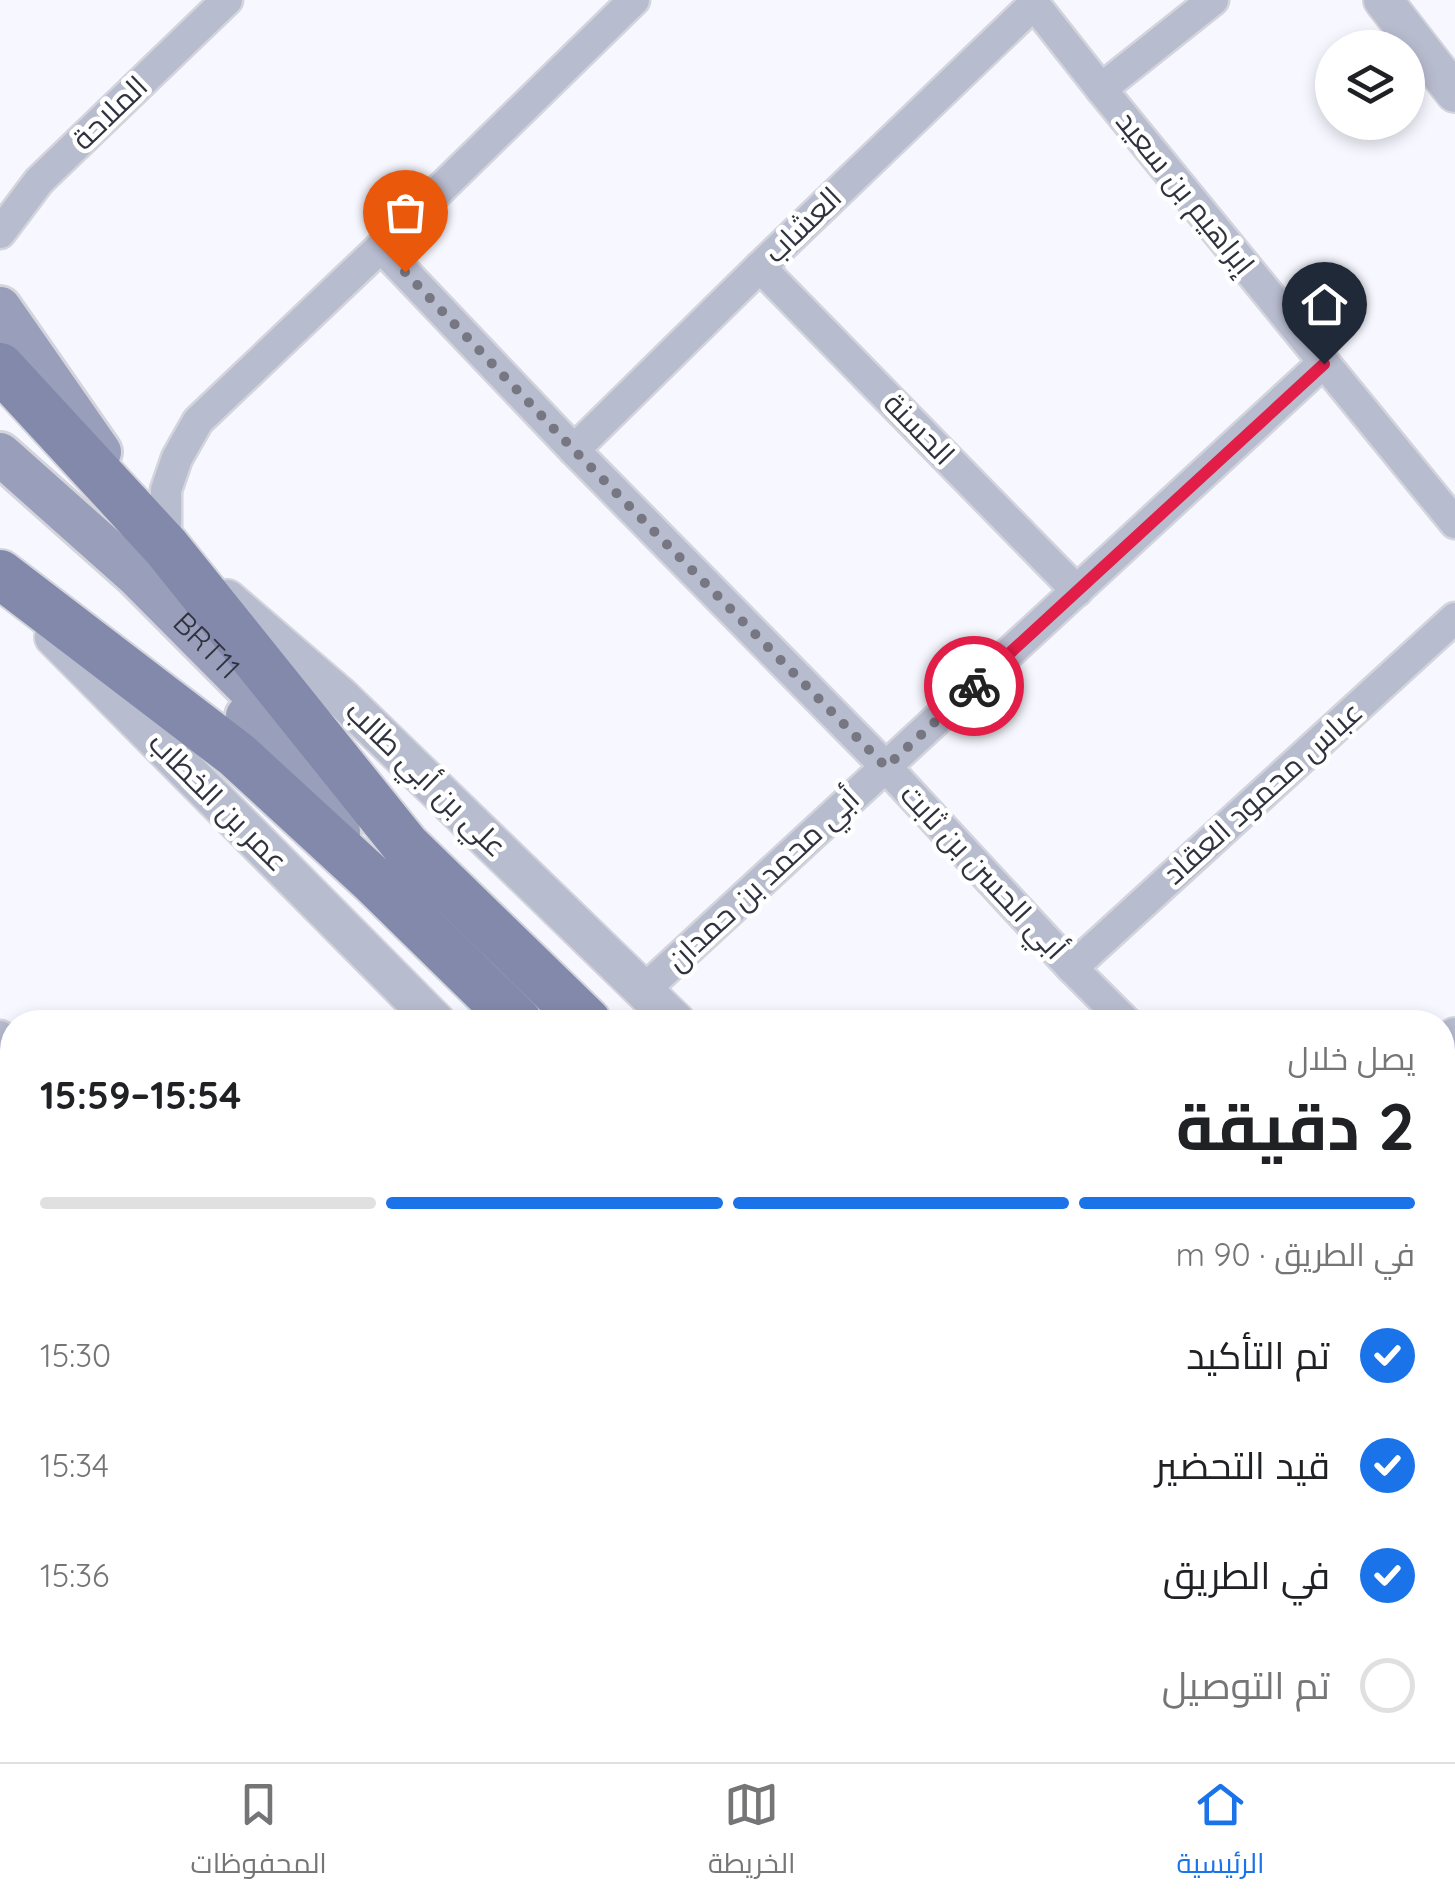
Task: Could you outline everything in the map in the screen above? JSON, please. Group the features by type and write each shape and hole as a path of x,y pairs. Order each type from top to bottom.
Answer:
{"main road":[{"path":"0,308 166,547"},
{"name":"علي بن أبي طالب","path":"0,367 166,547 406,846 575,1010"},
{"name":"BRT11","path":"0,454 136,575 406,846"},
{"name":"BRT11","path":"0,466 238,706 283,756 373,880"},
{"path":"0,578 237,755 506,1010"}],"street":[{"name":"الملاحة","path":"0,233 39,181 228,0"},
{"path":"166,547 166,490 177,458 198,421 634,0"},
{"path":"1101,90 1213,0"},
{"path":"1383,0 1455,93"},
{"name":"إبراهيم بن سعيد","path":"1032,2 1455,523"},
{"name":"العشاب","path":"574,450 1032,2"},
{"name":"أبي الحسن بن ثابت","path":"381,246 574,450 886,767 1114,1010"},
{"name":"الحسنة","path":"760,267 1078,591"},
{"name":"أبي محمد بن حمدان","path":"644,990 1324,364"},
{"name":"علي بن أبي طالب","path":"166,547 342,698 664,1010"},
{"name":"عمر بن الخطاب","path":"0,578 424,1010"},
{"name":"عباس محمود العقاد","path":"1072,968 1455,618"}],"way so far":[{"path":"405,272 886,767 974,686"}],"route":[{"path":"974,686 1324,364"}]}
